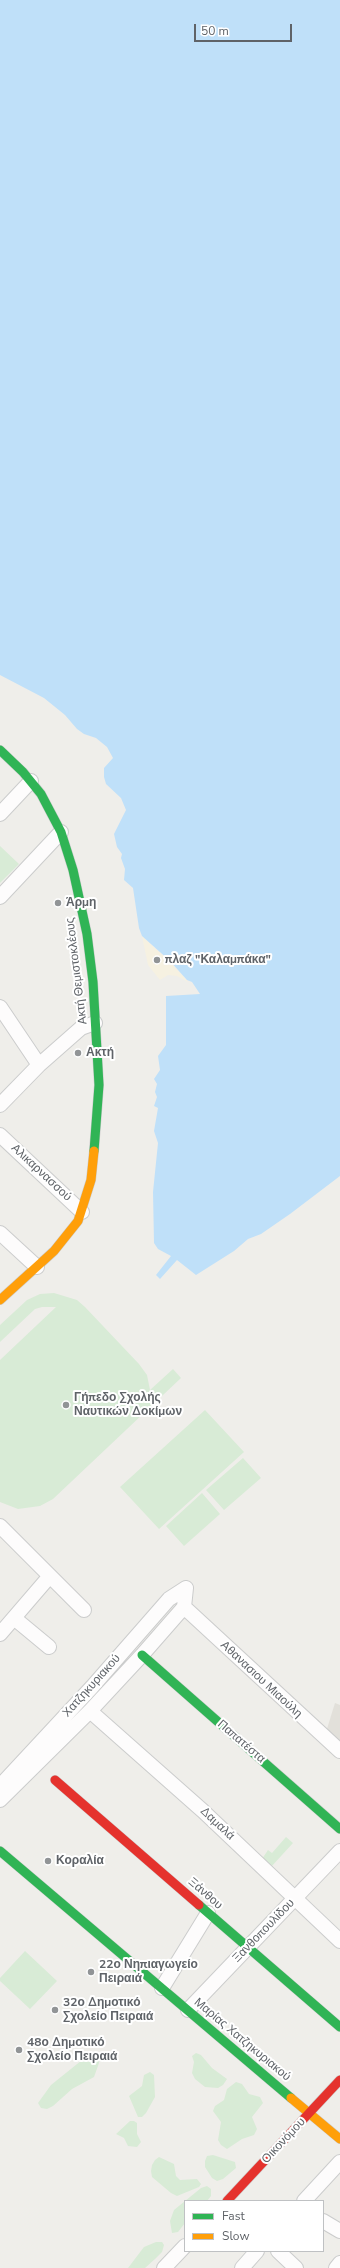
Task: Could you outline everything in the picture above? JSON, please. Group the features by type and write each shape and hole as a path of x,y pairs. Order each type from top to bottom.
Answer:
{"street":[{"name":"Ακτή Θεμιστοκλέους","path":"0,750 31,781 41,794 61,832 73,870 87,934 95,1023 98,1111 91,1180 82,1212 70,1233 0,1300"},
{"path":"0,814 31,781"},
{"path":"0,898 61,832"},
{"path":"0,1007 39,1065"},
{"path":"0,1104 39,1065 81,1028 95,1023"},
{"name":"Αλικαρνασσού","path":"0,1135 82,1212"},
{"path":"0,1233 36,1267"},
{"path":"0,1526 49,1577 84,1610"},
{"path":"0,1634 8,1618 49,1577"},
{"name":"Χατζηκυριακού","path":"0,1786 92,1687 169,1599 186,1588 184,1607 142,1655 90,1711 0,1800"},
{"name":"Αθανασιου Μιαούλη","path":"184,1607 340,1751"},
{"path":"8,1618 48,1647"},
{"name":"Παπατέστα","path":"142,1655 340,1829"},
{"name":"Δαμαλά","path":"90,1711 203,1811 340,1941"},
{"name":"Ξάνθου","path":"55,1780 340,2027"},
{"name":"Μαρίας Χατζηκυριακού","path":"0,1851 340,2139"},
{"name":"Ξανθοπουλίδου","path":"188,2010 249,1948 340,1851"},
{"path":"162,1988 208,1913"},
{"name":"Οικονόμου","path":"228,2200 340,2080"},
{"path":"305,2200 340,2162"},
{"path":"324,2222 340,2231"},
{"path":"164,2268 184,2247"},
{"path":"242,2268 256,2252"},
{"path":"279,2252 296,2268"},
{"path":"336,2268 340,2264"}],"shaded area":[{"path":"335,1703 340,1705 340,1745 326,1732"}],"green space":[{"path":"0,846 19,864 0,883"},
{"name":"Γήπεδο Σχολής Ναυτικών Δοκίμων","path":"54,1293 77,1300 85,1307 139,1364 147,1375 150,1390 173,1369 181,1378 53,1499 40,1506 18,1509 0,1502 0,1360 56,1307 42,1307 35,1309 0,1342 0,1325 27,1300 40,1294"},
{"path":"205,1410 244,1452 159,1529 120,1487"},
{"path":"243,1458 261,1478 224,1510 206,1490"},
{"path":"202,1493 220,1514 184,1546 166,1526"},
{"path":"286,1837 293,1843 271,1867 262,1859 268,1850 272,1853"},
{"path":"25,1951 57,1981 30,2009 0,1981 0,1978"},
{"path":"196,2053 201,2055 212,2068 227,2079 223,2085 218,2088 205,2087 195,2079 192,2073 194,2062 192,2056"},
{"path":"93,2055 99,2057 99,2063 94,2077 72,2089 53,2106 47,2109 41,2108 38,2103 51,2085 87,2056"},
{"path":"150,2072 154,2075 155,2097 146,2113 142,2117 138,2117 129,2096 142,2086 144,2075"},
{"path":"236,2082 242,2084 249,2094 260,2097 263,2103 252,2117 257,2129 254,2135 242,2139 227,2149 221,2145 218,2140 221,2122 213,2111 215,2106 224,2100 227,2089"},
{"path":"130,2121 137,2123 137,2134 141,2142 137,2147 128,2146 124,2138 116,2134"},
{"path":"213,2155 235,2162 236,2168 223,2179 217,2181 212,2178 205,2167 207,2156"},
{"path":"159,2157 174,2164 176,2176 180,2180 197,2179 201,2184 199,2187 177,2196 171,2193 152,2177 152,2165"},
{"path":"207,2186 211,2189 211,2196 208,2200 186,2200 201,2188"},
{"path":"184,2202 184,2224 178,2232 172,2233 170,2221 174,2210"},
{"path":"156,2242 162,2242 164,2245 162,2252 155,2259 145,2268 128,2268 144,2247"}],"sand":[{"name":"πλαζ \"Καλαμπάκα\"","path":"142,936 173,965 188,982 177,976 168,975 160,980 148,965"}],"water":[{"path":"0,0 340,0 340,1176 261,1234 248,1239 234,1251 196,1275 177,1260 160,1279 156,1275 171,1256 158,1249 154,1243 153,1192 158,1143 154,1131 158,1108 154,1106 157,1097 155,1092 157,1084 154,1079 160,1070 158,1056 166,1045 166,996 200,994 192,982 187,980 170,961 142,936 139,928 133,888 124,880 125,869 121,858 122,854 117,847 114,834 126,810 121,798 106,784 104,768 113,758 107,747 96,738 84,734 77,729 65,715 44,698 0,675"}],"traffic: fast":[{"path":"0,750 23,772 41,794 61,832 73,870 87,934 93,982 99,1085 94,1151"},
{"path":"142,1655 340,1829"},
{"path":"0,1851 291,2098"},
{"path":"199,1905 340,2027"}],"traffic: slow":[{"path":"0,1300 54,1251 78,1221 91,1180 94,1151"},
{"path":"291,2098 340,2139"}],"traffic: jam":[{"path":"55,1780 199,1905"},
{"path":"228,2200 340,2080"}],"place":[{"name":"Άρμη","path":"58,903"},
{"name":"πλαζ \"Καλαμπάκα\"","path":"157,960"},
{"name":"Ακτή","path":"78,1053"},
{"name":"Γήπεδο Σχολής Ναυτικών Δοκίμων","path":"66,1405"},
{"name":"Κοραλία","path":"48,1861"},
{"name":"22ο Νηπιαγωγείο Πειραιά","path":"91,1972"},
{"name":"32ο Δημοτικό Σχολείο Πειραιά","path":"55,2010"},
{"name":"48ο Δημοτικό Σχολείο Πειραιά","path":"19,2050"}]}
